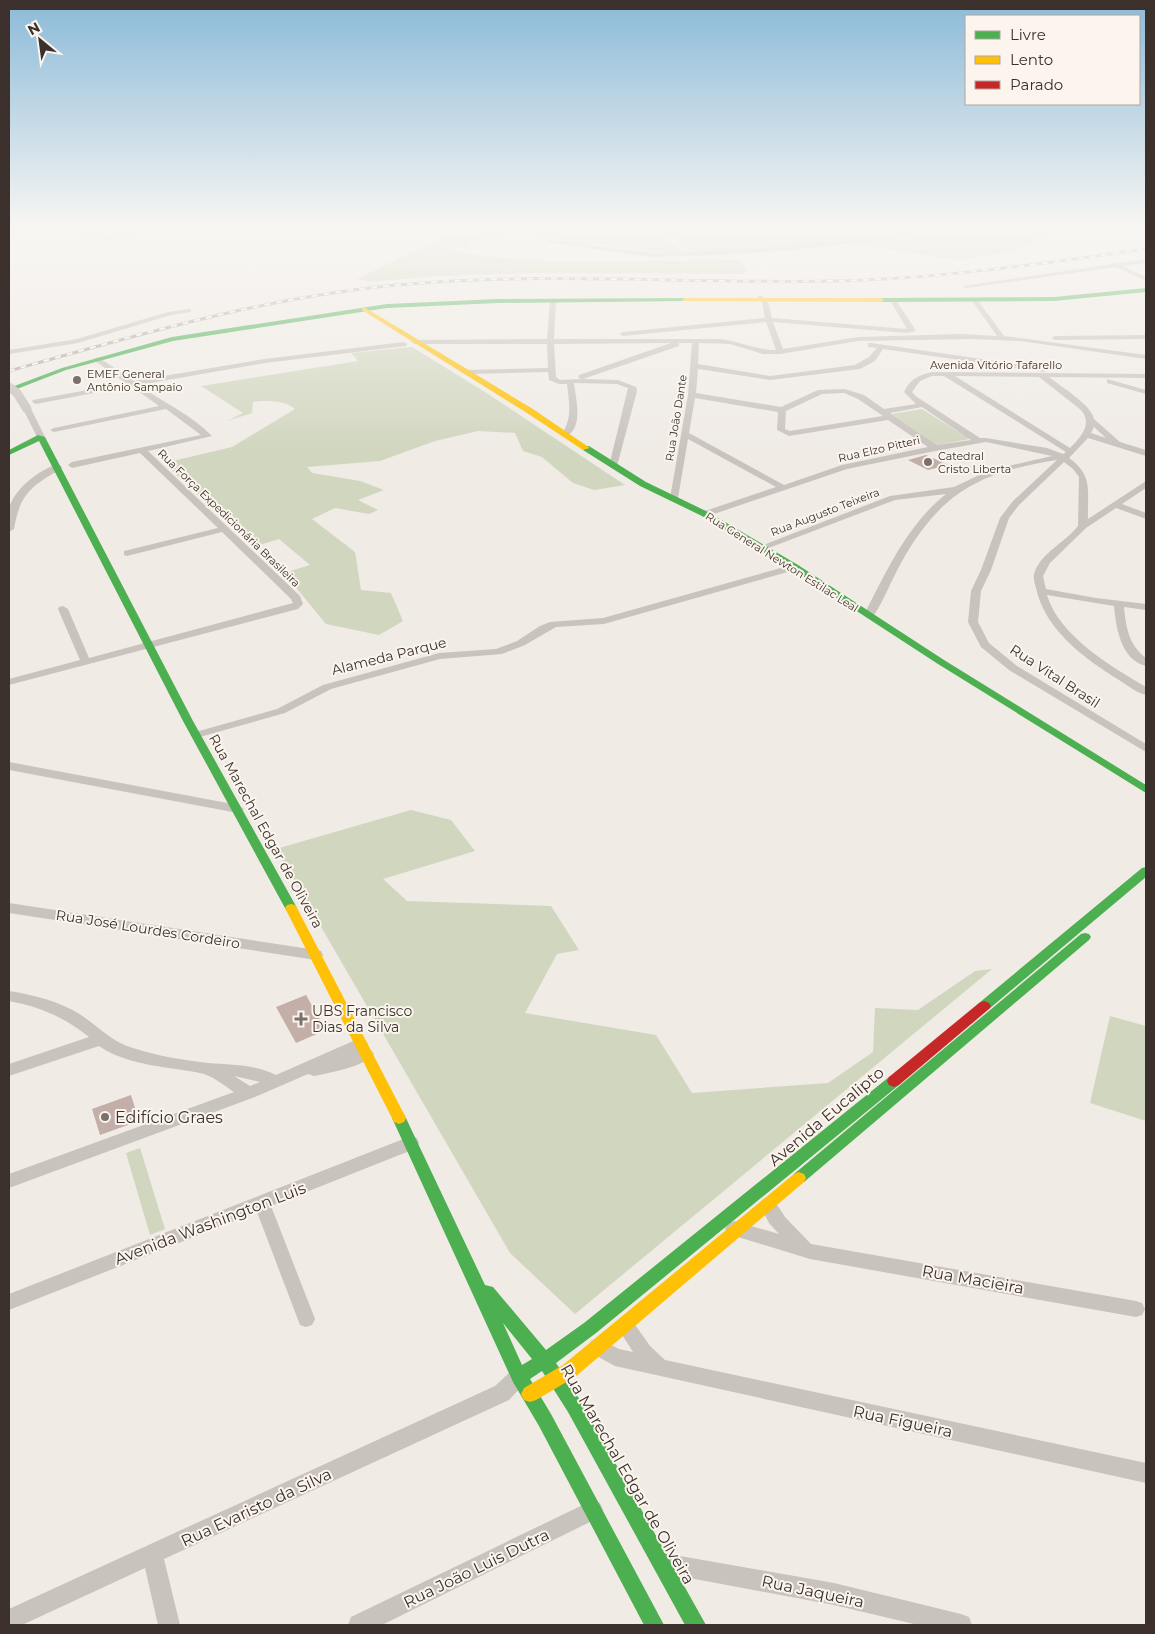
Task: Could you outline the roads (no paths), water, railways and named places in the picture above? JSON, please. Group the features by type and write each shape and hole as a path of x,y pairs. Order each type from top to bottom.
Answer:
{"main road":[{"path":"9,383 42,371 153,340 230,325 399,302 430,301"},
{"path":"9,389 98,359 204,333 364,309 441,303 605,301"},
{"name":"Rua General Newton Estilac Leal","path":"364,309 643,484 705,514 763,547 1146,790"},
{"path":"9,453 40,437"},
{"name":"Rua Marechal Edgar de Oliveira","path":"40,437 58,467 196,735 316,955 411,1143 519,1376 654,1625"},
{"name":"Avenida Eucalipto","path":"519,1376 590,1328 720,1224 829,1136 1146,871"},
{"path":"1117,911 1146,886"},
{"path":"530,1394 556,1380 625,1325 1094,930"},
{"name":"Rua Marechal Edgar de Oliveira","path":"470,1272 544,1360 574,1406 696,1625"}],"street":[{"path":"763,301 780,352"},
{"path":"894,301 912,331"},
{"path":"976,301 1002,338"},
{"path":"553,302 550,341 553,380 559,382 618,382 632,387 633,390 613,466"},
{"path":"9,352 78,341 170,313 189,311"},
{"path":"599,341 628,333 769,320 970,337"},
{"path":"415,342 727,341 763,352 780,352 862,338 970,337 1020,339 1146,337"},
{"path":"1020,339 1146,357"},
{"path":"570,381 685,341"},
{"name":"Rua João Dante","path":"674,498 692,395 696,366 696,341"},
{"path":"843,341 1087,376 1146,392"},
{"path":"36,402 325,351 402,344"},
{"path":"696,366 777,377 857,367 872,359 882,346"},
{"path":"72,465 208,436 98,359"},
{"path":"466,372 552,370"},
{"name":"Avenida Vitório Tafarello","path":"977,440 922,405 908,392 910,387 920,377 932,374 1146,376"},
{"path":"946,375 1067,454 1083,478 1083,526"},
{"path":"1042,376 1076,400 1090,415 1091,420 1087,435 1146,454"},
{"path":"566,435 571,430 574,420 570,381"},
{"name":"Rua Marechal Edgar de Oliveira","path":"9,389 16,393 27,409 40,437"},
{"path":"692,395 782,410 814,394 837,391 852,393 861,397 935,448"},
{"path":"782,410 781,430 789,434 922,405"},
{"path":"54,430 166,407"},
{"path":"1091,420 1120,446"},
{"path":"685,434 784,488"},
{"name":"Rua Vital Brasil","path":"1087,435 1016,503 1005,518 986,570 976,591 973,622 985,645 1013,668 1146,749"},
{"name":"Rua Elzo Pitteri","path":"705,514 845,467 977,440 998,441 1067,454"},
{"name":"Rua Força Expedicionária Brasileira","path":"142,450 296,598 298,604 150,645"},
{"path":"869,615 904,551 931,513 955,490 983,475 1004,468 1067,454"},
{"path":"9,529 12,507 18,497 34,481 58,467"},
{"path":"1146,484 1083,526 1078,534 1047,560 1039,571 1038,576 1045,604 1072,638 1123,678 1146,692"},
{"name":"Rua Augusto Teixeira","path":"763,547 893,498 955,490"},
{"path":"1117,505 1146,516"},
{"path":"127,554 225,529"},
{"name":"Alameda Parque","path":"196,735 292,707 311,694 327,687 439,656 498,652 521,643 544,628 554,624 604,621 795,567"},
{"path":"1042,591 1146,607"},
{"path":"1118,604 1122,636 1129,648 1146,663"},
{"path":"63,610 86,662"},
{"path":"9,682 150,645"},
{"path":"9,766 238,809"},
{"name":"Rua José Lourdes Cordeiro","path":"9,908 316,955"},
{"path":"288,950 308,940"},
{"path":"9,996 48,1004 65,1012 119,1050 139,1056 209,1069 246,1070 262,1074 276,1082"},
{"path":"9,1070 101,1038"},
{"path":"9,1181 292,1075 341,1063 363,1049"},
{"path":"209,1069 249,1092"},
{"name":"Avenida Washington Luis","path":"9,1302 411,1143"},
{"path":"262,1203 306,1319"},
{"name":"Rua Macieira","path":"768,1205 784,1230 810,1251"},
{"name":"Rua Macieira","path":"720,1224 810,1251 1136,1309"},
{"path":"625,1325 644,1352 661,1368"},
{"name":"Rua Figueira","path":"598,1347 615,1356 661,1368 1146,1473"},
{"name":"Rua Evaristo da Silva","path":"9,1620 502,1393 519,1376"},
{"name":"Rua Evaristo da Silva","path":"502,1393 530,1394"},
{"name":"Rua João Luis Dutra","path":"359,1625 593,1510"},
{"path":"152,1554 169,1625"},
{"name":"Rua Jaqueira","path":"663,1563 834,1594 961,1625"}],"railway":[{"path":"9,371 157,330 286,301"}],"place":[{"name":"EMEF General Antônio Sampaio","path":"77,380"},
{"name":"Catedral Cristo Liberta","path":"928,462"},
{"name":"UBS Francisco Dias da Silva","path":"301,1019"},
{"name":"Edifício Graes","path":"105,1117"}]}
